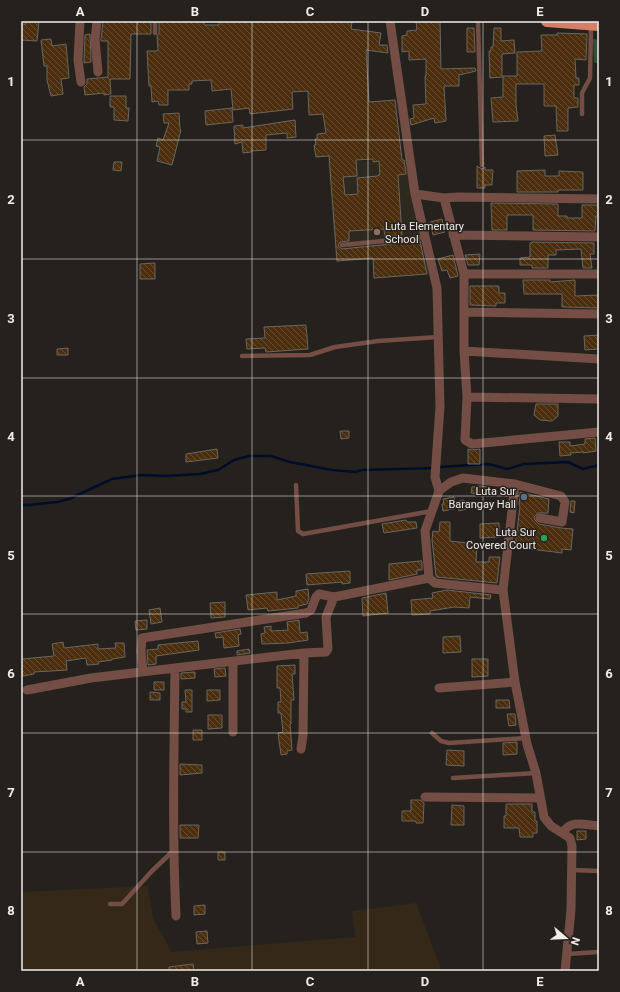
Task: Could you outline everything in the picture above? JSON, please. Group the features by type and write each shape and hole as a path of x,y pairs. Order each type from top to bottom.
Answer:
{"highway":[{"path":"547,21 595,25"}],"street":[{"path":"80,21 78,60 81,82"},
{"path":"97,21 95,40 98,72"},
{"path":"390,21 415,194 437,288 440,407 435,477 439,491"},
{"path":"415,194 444,198 599,199"},
{"path":"444,198 464,274 464,351 467,397 465,440 472,444 599,432"},
{"path":"453,235 599,237"},
{"path":"464,274 599,274"},
{"path":"465,312 599,314"},
{"path":"464,351 599,359"},
{"path":"467,397 599,399"},
{"path":"503,590 435,583 429,578 425,531 439,491 451,482 463,478 515,484 553,493 563,498 565,502 562,522 540,518"},
{"path":"515,484 503,590 515,682 526,738 536,773 544,817 550,826 563,833 571,841 571,910 565,971"},
{"path":"143,672 141,651 142,638 306,613 311,610 316,597 320,594 334,597 429,578"},
{"path":"27,690 91,678 304,653 326,652 328,649 326,616 334,597"},
{"path":"301,749 303,736 304,653"},
{"path":"233,662 233,732"},
{"path":"175,668 173,799 176,916"},
{"path":"439,688 515,682"},
{"path":"425,797 540,798"},
{"path":"563,833 566,827 570,824 599,826"}],"lane":[{"path":"155,21 155,33"},
{"path":"478,21 482,165"},
{"path":"582,114 582,93 589,83 591,76 595,25"},
{"path":"342,245 425,237"},
{"path":"242,356 310,354 335,347 378,341 438,336"},
{"path":"296,485 298,531 303,534 432,511"},
{"path":"432,733 441,741 449,743 526,738"},
{"path":"453,778 536,773"},
{"path":"110,904 122,904 151,872 174,850"},
{"path":"572,870 599,871"},
{"path":"567,954 599,952"}],"shaded area":[{"name":"Luta Elementary School","path":"406,160 430,274 377,277 376,259 336,262 328,163"},
{"path":"148,886 153,919 172,952 355,937 352,911 416,903 442,971 21,971 21,892"}],"green space":[{"path":"593,39 599,40 599,63 594,63"}],"building":[{"path":"26,21 39,21 37,41 21,40 21,24 26,24"},
{"path":"103,21 151,21 151,34 131,34 130,79 110,79 111,94 104,95 104,93 85,95 84,87 87,84 87,79 108,77 108,41 101,41"},
{"path":"159,21 204,21 204,25 219,25 219,21 344,21 352,22 351,29 381,33 379,45 387,45 388,53 366,50 369,102 395,100 402,160 404,160 406,174 398,175 402,235 385,237 384,229 349,231 349,241 340,242 338,246 342,249 420,241 427,274 374,278 373,258 337,261 329,156 316,157 314,145 316,145 315,139 317,139 317,134 326,133 323,114 309,115 308,91 292,92 293,109 250,114 249,108 233,110 231,89 212,91 211,80 192,81 192,84 189,84 189,90 168,90 168,105 159,105 158,101 152,102 151,86 149,86 147,51 158,50 157,36 159,33","holes":["373,159 373,162 379,161 380,174 378,176 357,178 358,194 345,195 343,177 357,176 356,160"]},
{"path":"416,21 440,21 441,69 475,68 476,71 459,75 459,86 444,86 446,121 435,123 434,118 411,125 410,119 414,118 413,105 426,104 426,59 409,60 409,51 402,52 402,36 407,35 407,31 417,30"},
{"path":"467,28 474,28 475,52 467,52"},
{"path":"494,28 501,28 501,41 514,40 515,53 502,54 502,77 490,78 489,51 491,51 491,47 493,47"},
{"path":"557,33 587,34 586,60 575,59 576,78 579,78 579,85 574,85 574,98 578,98 578,107 568,108 568,131 557,131 556,106 544,106 544,84 516,84 518,121 493,122 491,98 503,97 503,76 517,76 517,52 542,51 541,35 557,35"},
{"path":"90,34 91,62 84,63 85,35"},
{"path":"51,39 52,46 66,44 69,78 61,79 63,94 51,96 47,80 47,66 44,66 41,40"},
{"path":"110,96 126,96 126,108 129,108 128,121 114,120 114,107 110,107"},
{"path":"232,108 233,122 206,125 205,111"},
{"path":"179,113 181,130 172,165 157,161 160,147 156,146 158,138 163,140 169,123 164,123 163,114"},
{"path":"295,120 296,137 287,138 287,133 266,135 266,150 243,153 242,142 235,144 234,126 243,125 243,128"},
{"path":"555,135 558,155 545,156 544,136"},
{"path":"114,162 122,162 121,171 113,170"},
{"path":"477,166 482,169 485,167 485,170 493,170 492,185 485,185 485,188 477,188"},
{"path":"545,170 545,176 559,176 559,171 583,172 583,190 558,190 558,192 517,192 517,171"},
{"path":"491,203 558,204 558,216 567,216 567,218 582,218 582,205 599,205 599,216 596,216 595,231 533,230 533,215 507,215 507,230 492,230"},
{"path":"442,219 445,232 433,235 430,222"},
{"path":"530,243 594,243 594,254 590,254 592,268 583,268 581,249 556,250 556,255 548,255 548,268 532,268 532,265 520,265 520,258 530,257"},
{"path":"480,254 479,265 468,265 465,255"},
{"path":"453,255 458,276 450,278 447,270 442,271 438,259"},
{"path":"155,263 155,279 140,279 140,264"},
{"path":"523,280 550,280 550,282 575,280 575,296 599,295 599,308 562,307 562,294 524,294"},
{"path":"470,286 499,286 499,293 505,293 505,303 496,303 496,306 470,305"},
{"path":"306,325 308,349 266,352 265,348 247,349 246,339 265,338 264,327"},
{"path":"599,335 599,349 585,350 584,336"},
{"path":"68,348 68,355 57,355 57,349"},
{"path":"536,404 558,404 558,416 552,421 540,420 534,415"},
{"path":"340,431 349,431 349,438 341,439"},
{"path":"595,438 596,451 570,453 571,455 560,456 559,442 570,442 570,446 585,444 585,439"},
{"path":"217,449 218,458 186,462 186,454"},
{"path":"468,449 480,449 480,464 468,464"},
{"path":"472,487 487,487 486,495 471,493"},
{"name":"Luta Sur Covered Court","path":"520,492 549,499 548,513 538,513 534,517 535,520 539,524 573,529 571,550 562,549 562,553 515,547 520,506"},
{"path":"454,497 455,502 464,500 466,509 459,511 458,508 443,511 443,499"},
{"path":"571,501 575,501 574,513 570,512"},
{"path":"406,520 407,522 416,522 417,528 384,533 382,524"},
{"path":"440,522 450,522 450,541 477,544 476,562 489,562 489,557 500,557 497,583 436,576 432,540 433,531 439,532"},
{"path":"499,523 499,537 480,538 480,524"},
{"path":"422,561 422,570 417,570 417,574 389,580 389,564"},
{"path":"350,571 350,583 342,584 342,582 307,585 306,574"},
{"path":"308,589 309,599 307,604 298,606 298,608 268,611 267,608 248,610 246,595 277,592 277,600 296,596 296,591"},
{"path":"447,590 491,595 490,599 470,597 469,608 454,607 430,611 430,614 412,615 411,600 433,598 432,593"},
{"path":"386,593 388,613 363,616 362,598"},
{"path":"225,602 225,617 211,618 210,603"},
{"path":"160,608 162,622 151,624 149,610"},
{"path":"147,620 147,629 136,630 135,621"},
{"path":"299,620 300,633 307,632 308,640 288,643 262,644 261,634 265,633 264,627 271,626 271,631 288,630 287,622"},
{"path":"240,629 241,634 238,635 239,646 224,648 223,637 216,638 215,633"},
{"path":"460,636 461,652 443,653 443,637"},
{"path":"198,641 199,650 156,656 156,664 148,665 147,650 158,649 158,645"},
{"path":"63,642 64,648 98,644 98,649 116,648 115,643 124,643 125,657 98,662 99,664 87,665 86,658 66,661 67,670 34,672 34,674 23,676 22,659 54,656 52,644"},
{"path":"249,649 250,653 237,655 237,651"},
{"path":"472,659 488,659 488,676 472,677"},
{"path":"295,665 295,674 292,674 294,700 291,700 290,724 292,750 287,751 287,754 281,755 278,733 283,732 281,713 278,713 278,702 281,702 280,688 277,688 277,666"},
{"path":"225,668 226,676 215,677 214,669"},
{"path":"195,672 195,678 181,679 181,673"},
{"path":"154,682 164,682 164,690 154,690"},
{"path":"185,690 192,690 192,712 186,712 186,709 182,709 182,702 186,702"},
{"path":"207,690 220,690 220,700 207,701"},
{"path":"150,692 160,693 160,700 150,700"},
{"path":"496,700 509,700 510,708 496,708"},
{"path":"507,714 515,714 516,725 509,726"},
{"path":"208,715 222,715 222,728 208,729"},
{"path":"193,730 202,730 202,740 193,740"},
{"path":"517,742 517,754 503,755 503,743"},
{"path":"447,750 464,751 464,766 446,765"},
{"path":"180,764 202,765 202,773 180,775"},
{"path":"411,800 420,800 424,803 423,823 416,823 416,821 402,821 402,811 411,811"},
{"path":"506,804 532,804 532,812 535,812 535,821 537,821 537,833 533,833 533,837 520,837 519,828 504,828"},
{"path":"452,805 464,806 464,825 451,825"},
{"path":"180,825 199,825 198,838 180,838"},
{"path":"577,831 586,831 586,839 577,840"},
{"path":"218,852 225,852 225,860 218,860"},
{"path":"205,905 205,914 194,915 194,906"},
{"path":"207,931 208,943 197,944 196,932"},
{"path":"193,964 194,971 169,971 169,967"}],"waterway":[{"path":"21,505 57,502 69,499 112,479 141,475 165,476 200,474 218,470 234,460 249,456 271,456 290,462 332,470 355,472 362,470 434,468"},
{"path":"439,467 489,464 507,469 524,464 568,462 583,469 599,465"}],"place":[{"name":"Luta Elementary School","path":"377,232"},
{"name":"Luta Sur Barangay Hall","path":"524,497"},
{"name":"Luta Sur Covered Court","path":"544,538"}]}
